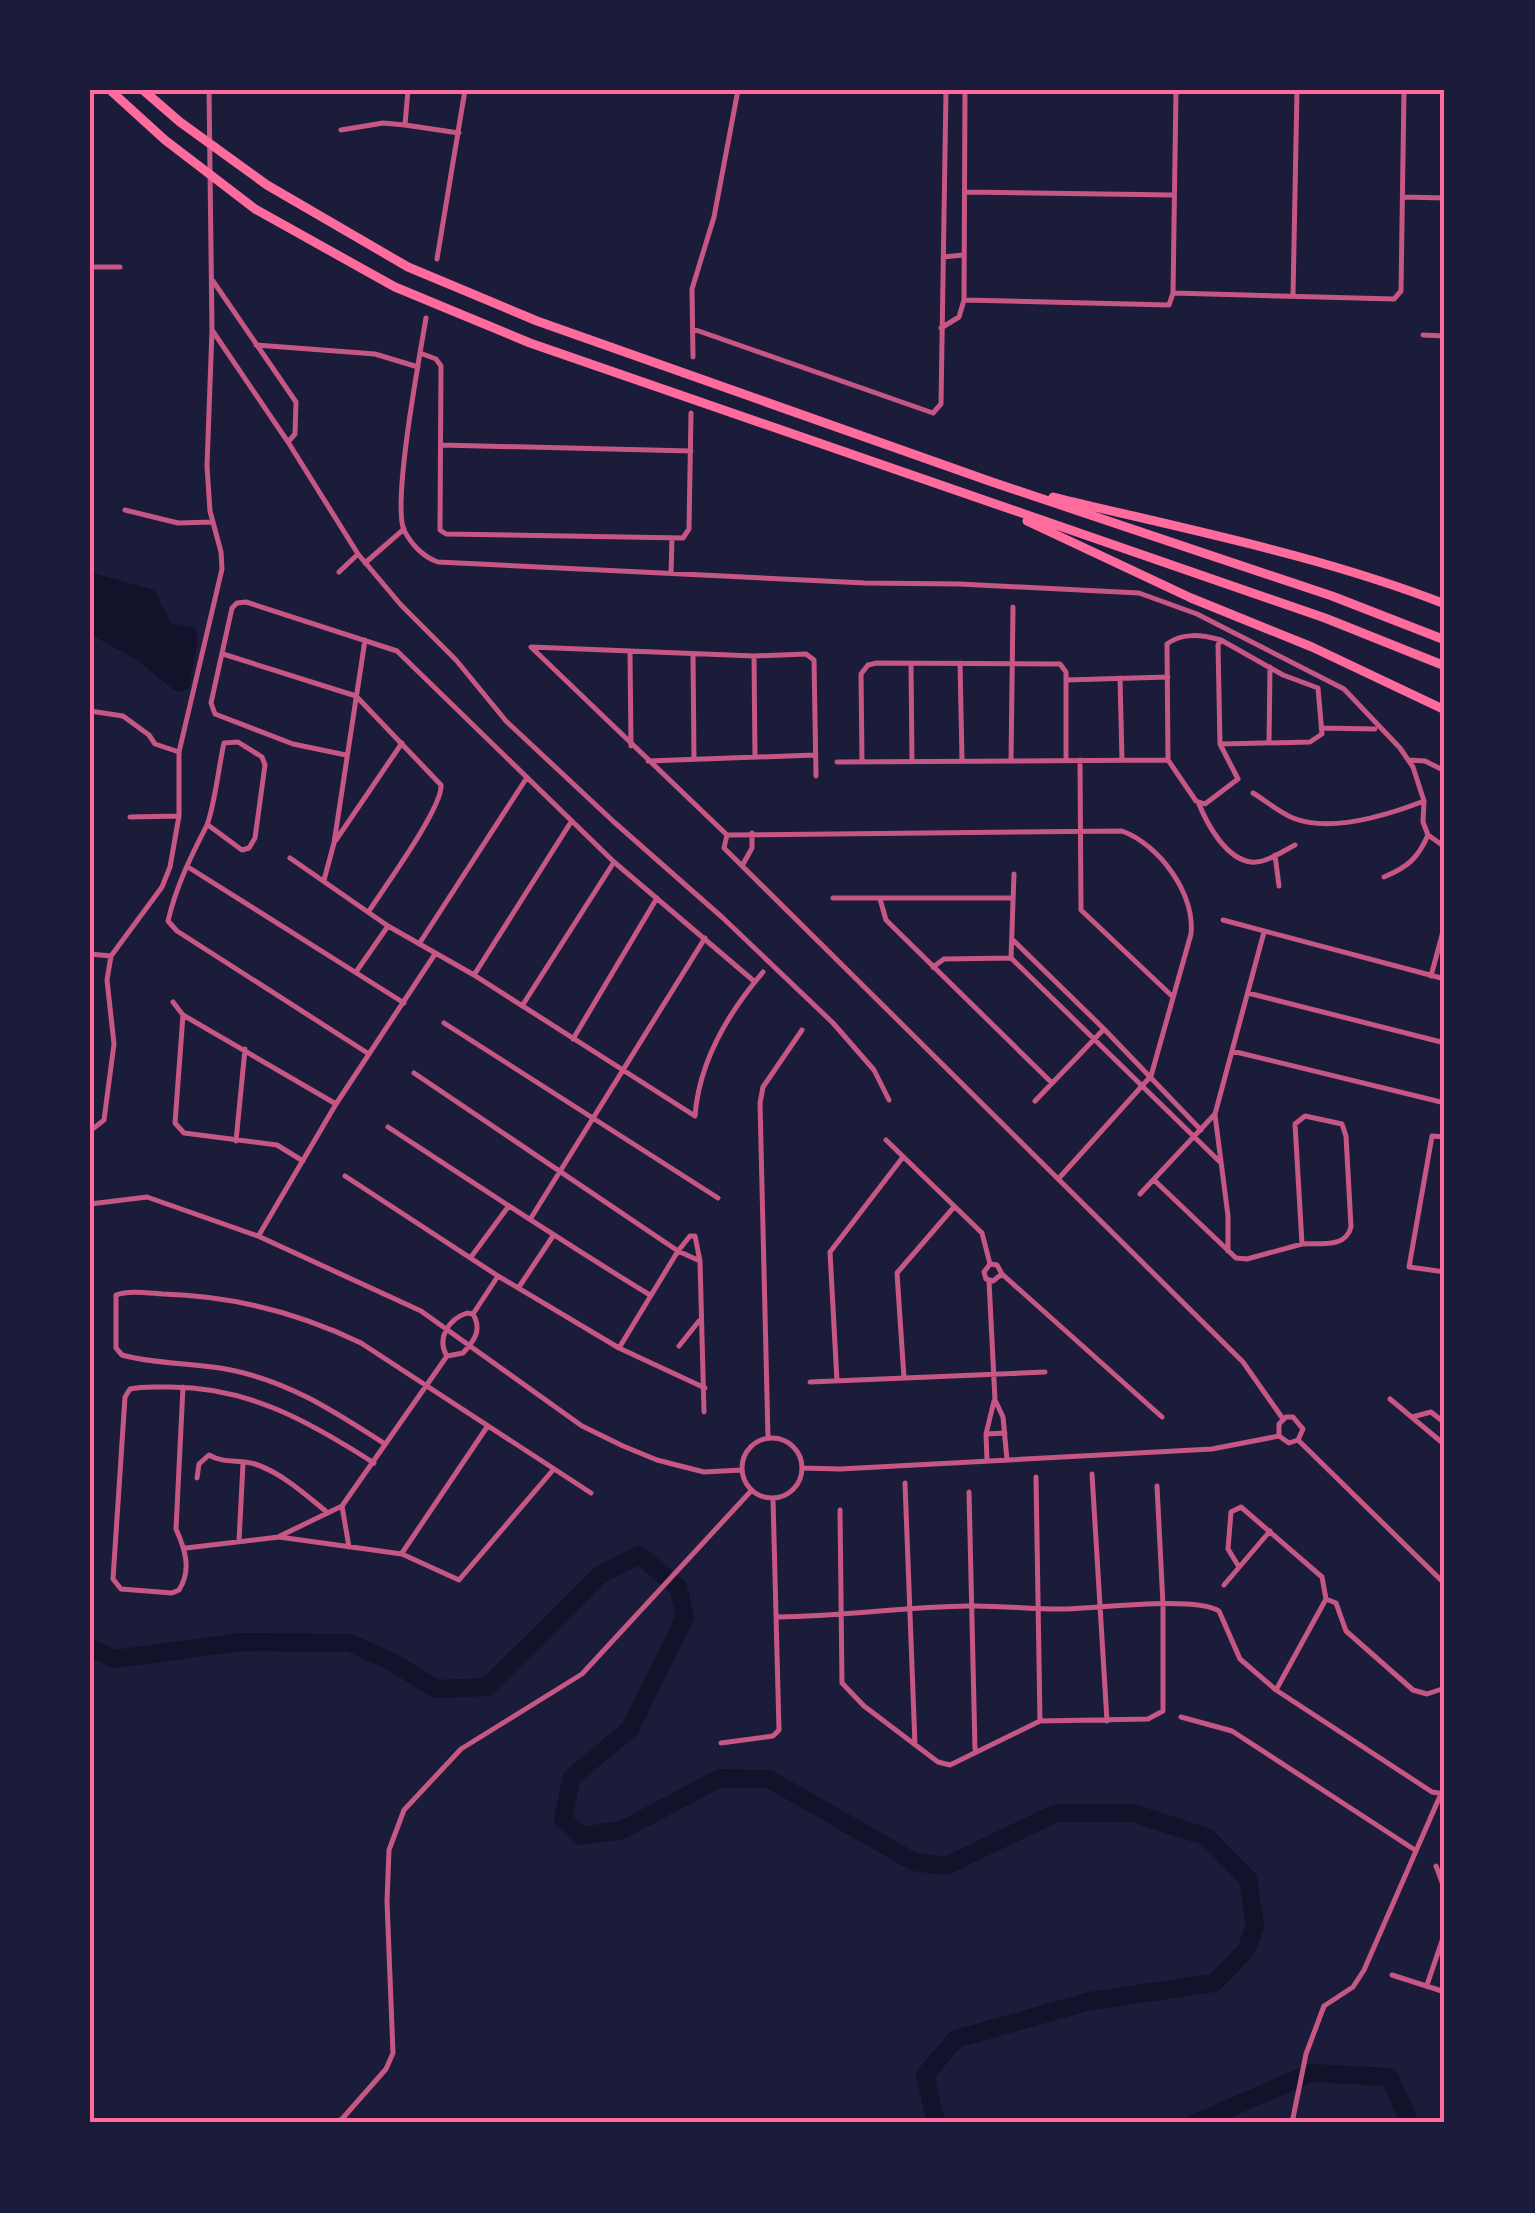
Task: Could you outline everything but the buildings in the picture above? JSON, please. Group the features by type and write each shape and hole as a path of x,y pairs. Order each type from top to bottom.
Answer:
{"highway":[{"path":"110,90 165,140 256,208 394,287 530,343 1326,618 1445,666"},
{"path":"143,90 266,185 408,267 538,322 992,482 1332,596 1445,640"},
{"path":"992,482 1315,562 1445,604"},
{"path":"984,500 1190,598 1312,647 1445,710"}],"street":[{"path":"90,1131 104,1120 114,1044 107,980 111,956 162,887 170,867 179,816 179,752 222,568 220,543 212,522 207,466 212,330 209,90"},
{"path":"404,125 408,90"},
{"path":"437,259 465,90"},
{"path":"692,356 692,289 714,217 738,90"},
{"path":"693,329 932,413 941,404 946,90"},
{"path":"941,328 959,317 964,300 965,90"},
{"path":"964,300 1164,307 1172,302 1176,90"},
{"path":"1293,296 1296,90"},
{"path":"1174,293 1394,299 1401,291 1404,90 1445,91"},
{"path":"341,130 383,123 458,133"},
{"path":"965,192 1173,196"},
{"path":"1403,197 1445,198"},
{"path":"943,257 963,256"},
{"path":"90,267 120,267"},
{"path":"211,278 296,402 295,434 288,442"},
{"path":"426,318 400,498 404,529 425,558 438,562 671,574 1139,592 1197,614 1344,689 1408,760 1424,801 1422,822 1428,835 1445,847"},
{"path":"212,330 365,563 456,660 506,721 833,1022 874,1070 889,1100"},
{"path":"1423,336 1445,336"},
{"path":"256,345 374,354 418,367"},
{"path":"420,353 436,358 441,366 440,530 446,534 672,538 688,534 691,412"},
{"path":"441,445 691,451"},
{"path":"126,510 178,523 212,522"},
{"path":"365,563 404,529"},
{"path":"671,574 672,538"},
{"path":"338,572 358,554"},
{"path":"346,755 293,744 217,715 211,703 232,608 237,603 246,602 392,648 411,662 614,862 755,982"},
{"path":"1011,761 1013,607"},
{"path":"1220,744 1316,741 1322,734 1318,688 1221,640 1206,636 1175,638 1167,644 1168,760 1199,804 1210,828 1234,854 1250,862 1296,845"},
{"path":"324,880 334,843 365,640"},
{"path":"1199,804 1205,804 1238,779 1220,744 1221,640"},
{"path":"816,776 814,660 806,654 693,655 531,647 726,835 1122,831 1139,837 1155,852 1188,900 1193,914 1191,934 1151,1076 1060,1177"},
{"path":"630,651 631,746"},
{"path":"222,654 356,696 441,785 441,794 369,911"},
{"path":"693,655 694,759"},
{"path":"754,656 756,757"},
{"path":"862,762 860,674 868,665 911,663 1057,662 1064,669 1066,680 1066,760"},
{"path":"911,663 912,762"},
{"path":"960,663 962,761"},
{"path":"1269,743 1270,667"},
{"path":"1066,680 1168,677"},
{"path":"1120,678 1122,760"},
{"path":"90,711 123,716 150,735 155,744 179,752"},
{"path":"1321,728 1375,729"},
{"path":"208,825 242,850 249,848 255,838 265,765 262,756 238,742 224,743 208,825 180,877 168,921 177,931 369,1054"},
{"path":"334,843 402,743"},
{"path":"647,761 815,755"},
{"path":"1080,760 1082,912 1172,997"},
{"path":"837,762 1168,760"},
{"path":"1408,760 1425,761 1445,772"},
{"path":"419,944 526,779"},
{"path":"1253,793 1288,816 1333,823 1397,812 1424,801"},
{"path":"130,818 179,816"},
{"path":"474,975 571,822"},
{"path":"742,866 752,848 752,833"},
{"path":"726,835 724,848 1243,1362 1284,1419"},
{"path":"1384,876 1419,856 1428,835"},
{"path":"1275,855 1279,886"},
{"path":"290,858 388,926 474,975 696,1116 705,1064 763,972"},
{"path":"522,1006 614,862"},
{"path":"188,867 404,1003"},
{"path":"1011,958 1014,874"},
{"path":"574,1039 657,898"},
{"path":"833,898 1012,898"},
{"path":"880,898 886,920 1052,1083"},
{"path":"1223,920 1445,979"},
{"path":"1432,976 1443,942 1444,924"},
{"path":"356,972 388,926"},
{"path":"1228,1251 1228,1216 1215,1114 1264,932"},
{"path":"531,1218 705,938"},
{"path":"1013,940 1202,1130"},
{"path":"90,954 111,956"},
{"path":"258,1236 336,1104 434,954"},
{"path":"933,967 944,959 1011,958 1220,1162"},
{"path":"1248,993 1445,1043"},
{"path":"173,1002 184,1015 336,1104"},
{"path":"184,1015 174,1123 184,1133 277,1144 304,1161"},
{"path":"444,1024 718,1198"},
{"path":"1035,1102 1104,1028"},
{"path":"768,1438 760,1104 762,1087 802,1030"},
{"path":"236,1141 244,1049"},
{"path":"1232,1051 1445,1103"},
{"path":"414,1073 700,1261"},
{"path":"1140,1194 1215,1114"},
{"path":"1152,1180 1236,1258 1247,1259 1302,1244 1340,1242 1352,1227 1342,1124 1305,1116 1295,1124 1302,1244"},
{"path":"388,1127 651,1296"},
{"path":"1445,1137 1432,1136 1410,1267 1445,1272"},
{"path":"886,1140 984,1236 990,1264 984,1272 989,1280 994,1400 986,1434 987,1461"},
{"path":"837,1381 830,1252 904,1157"},
{"path":"345,1176 498,1276 619,1348 705,1388"},
{"path":"90,1204 146,1197 258,1236 382,1290 447,1329 582,1426 657,1460 704,1472 742,1470"},
{"path":"471,1257 508,1206"},
{"path":"904,1378 897,1274 954,1207"},
{"path":"619,1348 678,1250 694,1235 697,1237 704,1412"},
{"path":"519,1287 553,1236"},
{"path":"990,1264 997,1265 1002,1274 1162,1416"},
{"path":"989,1280 997,1280 1002,1274"},
{"path":"473,1314 498,1276"},
{"path":"386,1444 304,1393 272,1380 228,1369 122,1355 116,1348 116,1294 206,1295 245,1300 361,1343 591,1493"},
{"path":"447,1356 442,1348 447,1329 461,1314 473,1314"},
{"path":"447,1356 460,1356 470,1346 478,1326 473,1314"},
{"path":"679,1346 700,1319"},
{"path":"279,1537 342,1506 447,1356"},
{"path":"810,1382 1045,1372"},
{"path":"184,1386 176,1530 186,1548 184,1582 178,1591 122,1589 113,1580 126,1392 139,1387 184,1386 216,1390 283,1410 313,1424 374,1463"},
{"path":"1390,1399 1445,1445"},
{"path":"994,1400 1003,1417 1007,1460"},
{"path":"1412,1417 1431,1412 1445,1423"},
{"path":"1293,1417 1301,1422 1303,1432 1298,1440 1286,1442 1279,1436 1278,1427 1284,1419 1293,1417"},
{"path":"402,1554 487,1427"},
{"path":"986,1434 1005,1433"},
{"path":"803,1468 1212,1449 1279,1436"},
{"path":"768,1438 795,1448 803,1468 792,1492 773,1499 751,1491 742,1470 746,1452 768,1438"},
{"path":"1298,1440 1442,1576 1445,1584"},
{"path":"197,1478 199,1464 208,1455 220,1462 255,1464 296,1487 328,1513"},
{"path":"239,1541 244,1464"},
{"path":"186,1548 279,1537 402,1554 460,1580 553,1470"},
{"path":"1092,1474 1107,1722"},
{"path":"1036,1478 1040,1722"},
{"path":"905,1483 915,1745"},
{"path":"840,1510 839,1616 844,1689 946,1765 1040,1722 1148,1719 1162,1710 1163,1604 1157,1486"},
{"path":"334,2123 386,2070 393,2053 387,1901 389,1850 404,1810 460,1749 582,1674 751,1491"},
{"path":"968,1492 976,1750"},
{"path":"721,1743 778,1733 773,1499"},
{"path":"342,1506 349,1547"},
{"path":"1239,1567 1228,1549 1231,1512 1242,1507 1322,1577 1326,1599 1276,1690"},
{"path":"1224,1585 1270,1531"},
{"path":"1326,1599 1336,1603 1346,1631 1412,1690 1427,1694 1445,1688"},
{"path":"778,1617 970,1606 1038,1610 1163,1604 1212,1606 1219,1611 1240,1659 1276,1690 1442,1794 1364,1970 1353,1987 1324,2006 1306,2054 1294,2120"},
{"path":"1181,1717 1232,1731 1416,1850"},
{"path":"1436,1866 1445,1890"},
{"path":"1426,1985 1445,1932"},
{"path":"1392,1974 1445,1992"}],"shaded area":[{"path":"90,572 154,590 171,623 195,628 198,640 189,688 174,690 137,660 90,634"}],"waterway":[{"path":"90,1648 115,1659 241,1642 350,1643 392,1662 436,1689 487,1687 600,1575 639,1555 678,1587 685,1617 630,1729 572,1777 563,1819 581,1836 622,1830 720,1778 769,1779 914,1862 946,1866 1056,1813 1133,1813 1207,1837 1248,1879 1255,1926 1246,1950 1214,1983 1090,2001 956,2039 925,2075 936,2123"},
{"path":"1195,2123 1311,2073 1389,2077 1410,2123"}]}
